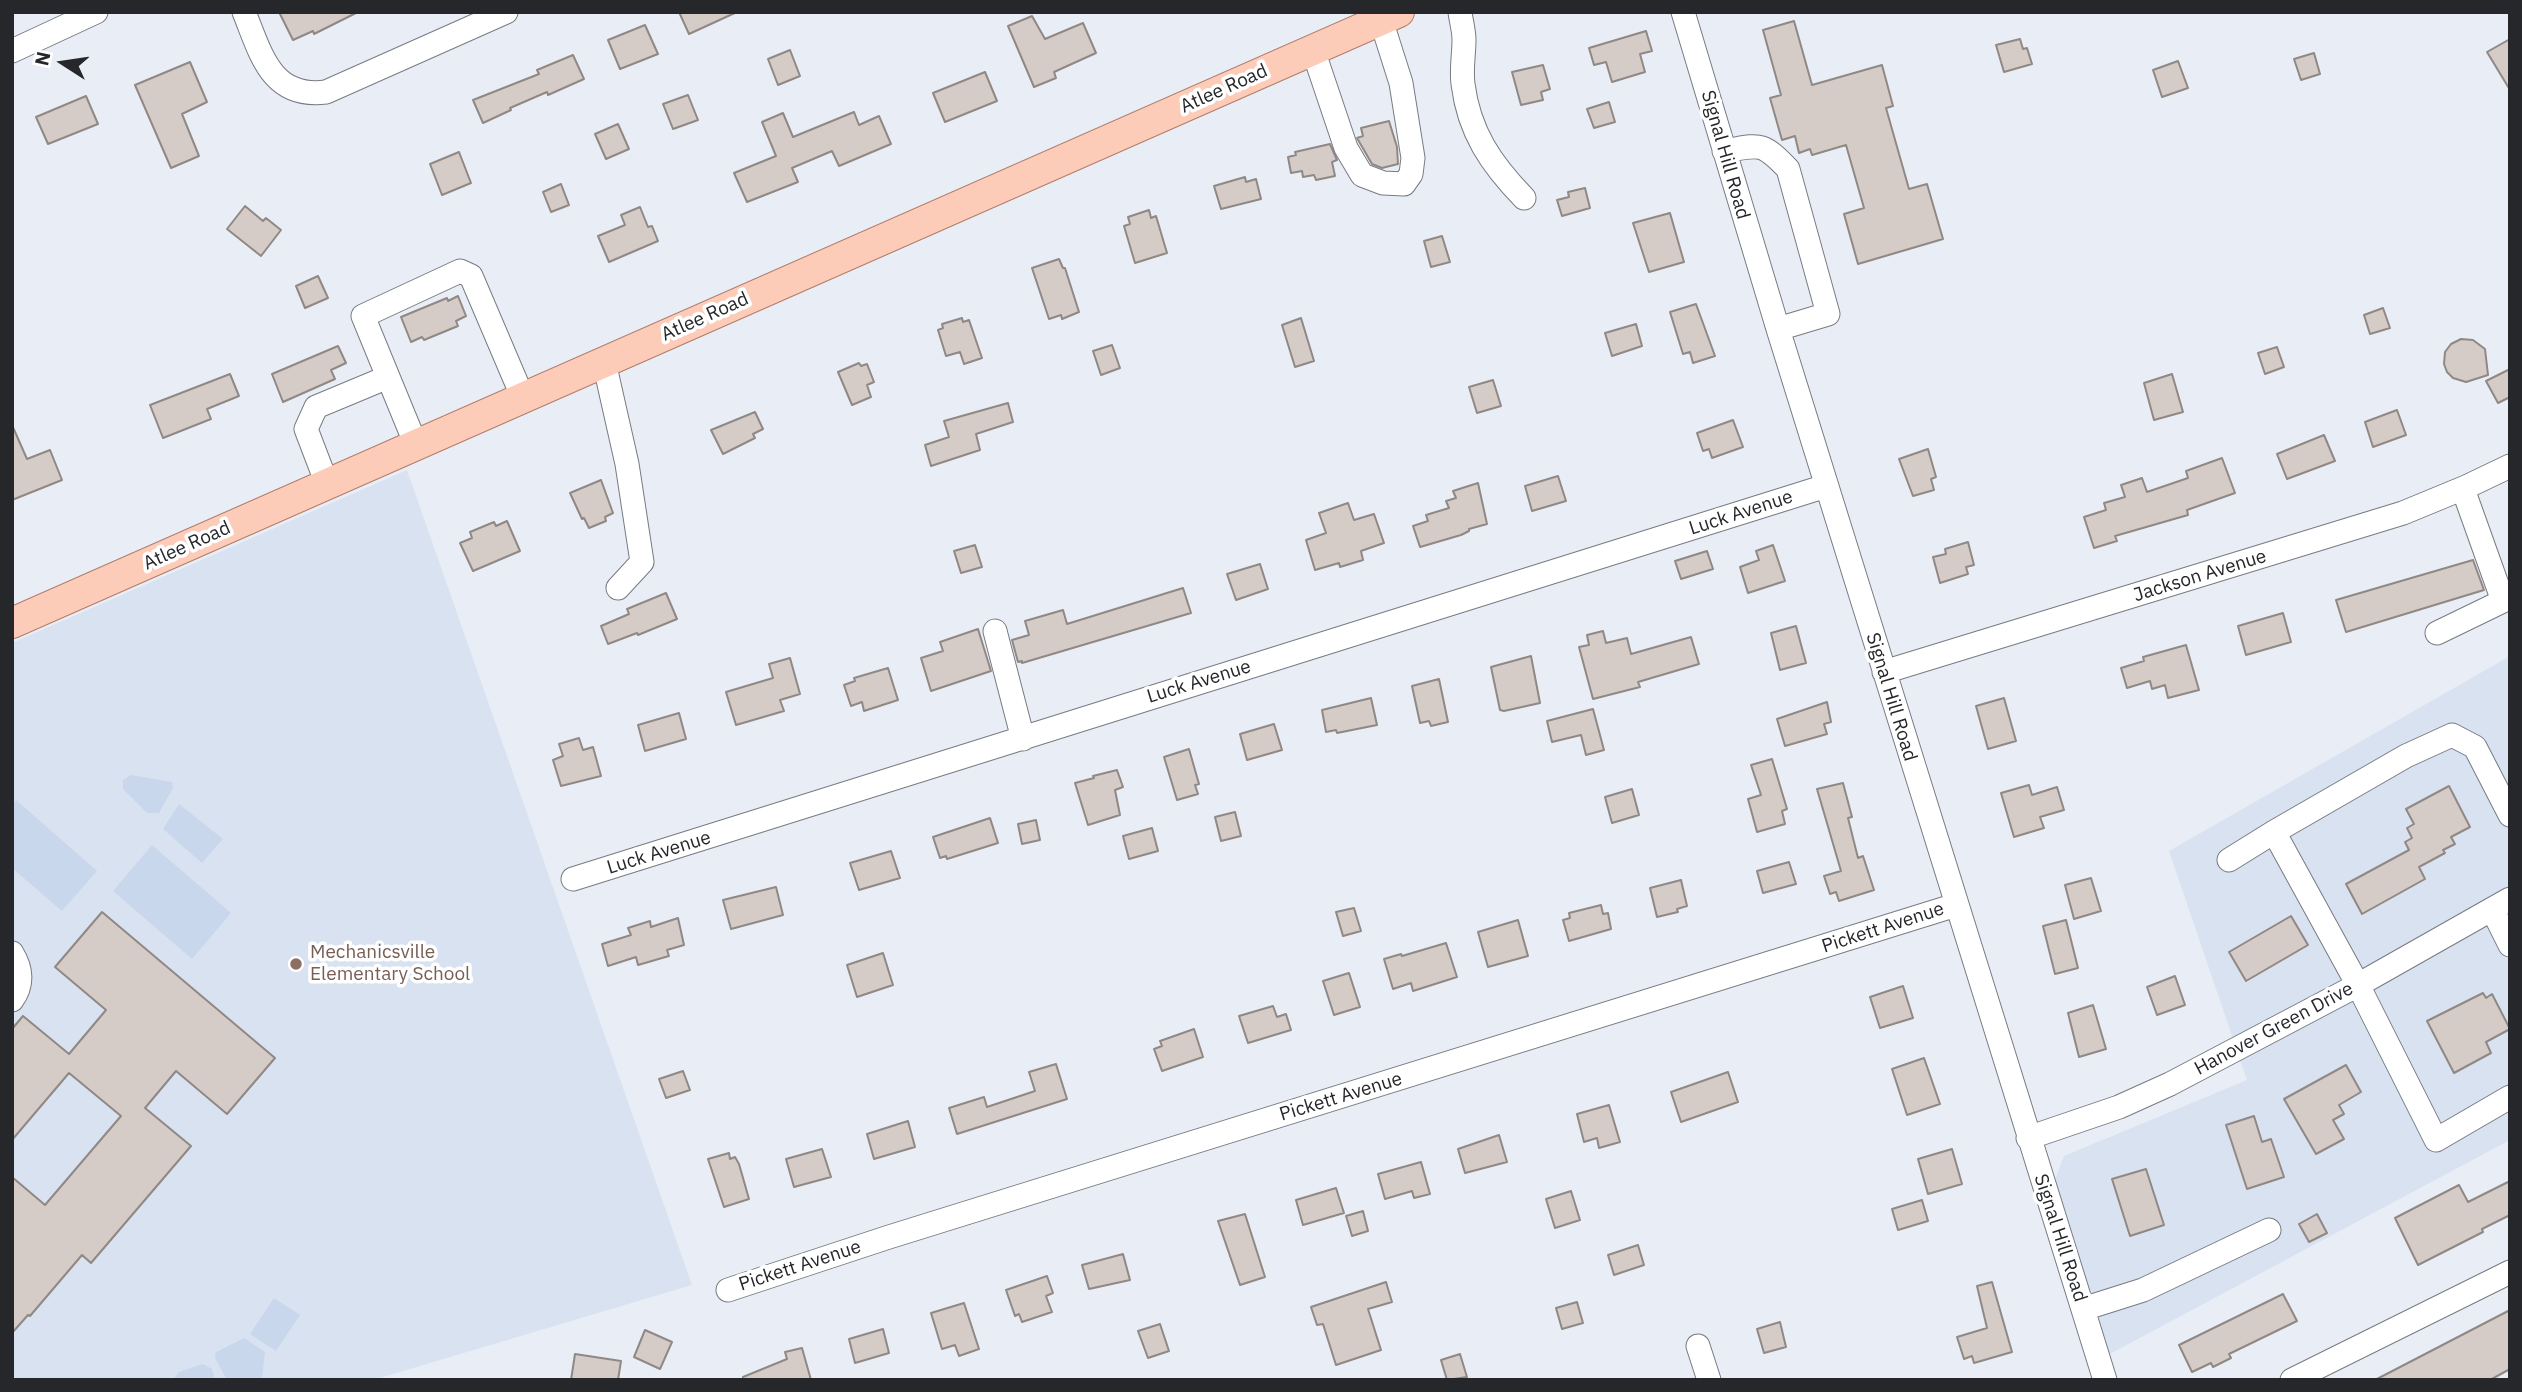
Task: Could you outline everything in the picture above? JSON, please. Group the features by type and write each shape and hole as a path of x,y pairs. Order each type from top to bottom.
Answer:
{"main road":[{"name":"Atlee Road","path":"12,623 1313,50 1375,18"}],"street":[{"path":"12,51 96,12"},
{"path":"244,12 267,67 293,90 310,94 326,92 506,12"},
{"path":"1460,12 1464,37 1463,82 1469,113 1481,145 1501,174 1524,198"},
{"name":"Signal Hill Road","path":"1683,12 1826,486 2083,1309 2102,1379"},
{"path":"1313,50 1346,148 1362,176 1383,183 1404,184 1411,174 1413,158 1401,83 1375,18"},
{"path":"1724,151 1758,145 1770,151 1787,169 1828,314 1778,329"},
{"path":"416,445 363,316 460,271 471,276 523,398"},
{"path":"604,362 627,464 642,562 618,588"},
{"path":"327,484 306,429 316,407 388,377"},
{"name":"Jackson Avenue","path":"1884,673 2353,530 2463,489 2510,466"},
{"name":"Luck Avenue","path":"573,880 1826,486"},
{"path":"2437,634 2503,601 2463,489"},
{"path":"995,631 1023,739"},
{"path":"2229,860 2406,756 2452,735 2475,747 2510,815"},
{"path":"2274,832 2358,985 2436,1140 2510,1097"},
{"path":"2501,904 2510,944"},
{"name":"Hanover Green Drive","path":"2028,1138 2119,1107 2170,1084 2358,985 2501,904"},
{"name":"Pickett Avenue","path":"728,1290 889,1237 1956,905"},
{"path":"12,953 21,978 18,992 12,1000"},
{"path":"2083,1309 2143,1290 2269,1230"},
{"path":"2292,1380 2510,1272"},
{"path":"1698,1346 1709,1380"}],"shaded area":[{"name":"Mechanicsville Elementary School","path":"407,470 692,1285 373,1380 12,1380 12,643"},
{"path":"2510,656 2510,1140 2106,1356 2055,1179 2064,1156 2247,1080 2169,851"},
{"path":"131,775 172,782 173,788 159,813 147,813 123,789 123,780"},
{"path":"16,800 97,871 62,911 12,868 12,805"},
{"path":"179,804 223,839 202,863 163,829"},
{"path":"152,845 231,913 192,959 113,891"},
{"path":"274,1298 300,1315 276,1351 250,1334"},
{"path":"244,1338 265,1352 262,1378 227,1380 215,1358 216,1352"},
{"path":"203,1364 212,1369 215,1380 173,1380 179,1372"}],"building":[{"path":"279,12 358,12 314,34 313,31 293,40"},
{"path":"679,12 737,12 689,34"},
{"path":"1032,16 1045,39 1083,23 1096,53 1054,72 1056,78 1034,87 1008,26"},
{"path":"1794,21 1812,85 1882,65 1893,106 1886,108 1909,189 1927,184 1943,239 1858,264 1844,214 1864,208 1846,145 1812,155 1810,149 1799,153 1795,136 1782,140 1770,98 1781,95 1763,30"},
{"path":"645,25 658,54 620,69 608,40"},
{"path":"1646,31 1652,51 1640,54 1645,72 1612,82 1606,62 1594,65 1589,48"},
{"path":"2020,39 2023,49 2027,48 2032,64 2004,72 1996,45"},
{"path":"2510,39 2510,90 2487,52"},
{"path":"790,50 800,76 778,85 768,59"},
{"path":"2314,53 2320,74 2301,80 2294,59"},
{"path":"573,55 584,79 510,108 511,110 483,123 473,100 539,74 537,70"},
{"path":"2178,61 2188,88 2162,97 2153,70"},
{"path":"190,62 207,102 182,114 199,156 171,168 135,85"},
{"path":"1543,65 1550,89 1541,92 1543,100 1521,105 1512,72"},
{"path":"985,72 997,101 945,122 933,93"},
{"path":"688,95 698,120 673,129 663,104"},
{"path":"86,96 98,124 48,144 36,117"},
{"path":"1609,102 1615,122 1594,128 1587,109"},
{"path":"854,112 859,125 879,116 891,144 839,166 832,151 792,168 798,182 747,202 734,173 776,156 762,122 783,113 793,137"},
{"path":"1389,121 1397,147 1398,164 1382,168 1372,164 1357,138 1363,136 1361,128"},
{"path":"618,124 629,149 606,159 595,134"},
{"path":"1330,144 1337,160 1332,162 1335,176 1316,180 1314,175 1303,177 1302,171 1291,173 1288,157 1296,155 1295,152"},
{"path":"459,152 471,183 442,195 430,164"},
{"path":"1245,177 1246,182 1256,179 1261,199 1221,209 1214,186"},
{"path":"561,184 569,205 551,212 543,192"},
{"path":"1585,188 1590,208 1562,216 1557,200 1569,197 1568,192"},
{"path":"245,206 263,221 266,218 281,230 261,256 227,229"},
{"path":"640,207 648,227 652,226 658,241 609,262 598,236 625,225 621,215"},
{"path":"1149,210 1151,218 1156,216 1167,253 1135,263 1124,226 1130,224 1128,217"},
{"path":"1670,213 1684,262 1649,272 1633,223"},
{"path":"1442,236 1450,262 1431,267 1424,241"},
{"path":"1059,259 1065,268 1079,312 1062,319 1061,315 1049,319 1032,268"},
{"path":"318,276 328,298 305,308 296,286"},
{"path":"458,296 466,316 456,321 458,326 424,340 422,337 411,342 401,317"},
{"path":"1696,304 1715,356 1693,363 1690,352 1683,354 1670,312"},
{"path":"2383,308 2390,328 2370,334 2364,315"},
{"path":"962,318 963,322 969,320 982,358 964,364 960,352 946,356 938,330 943,328 942,324"},
{"path":"1301,318 1314,361 1295,367 1282,325"},
{"path":"1636,324 1642,346 1612,356 1605,333"},
{"path":"2461,339 2473,340 2485,349 2488,375 2466,382 2453,378 2447,372 2444,364 2445,352 2451,344"},
{"path":"1112,345 1120,368 1101,375 1093,351"},
{"path":"338,346 346,363 331,370 335,379 283,402 272,374"},
{"path":"2277,347 2284,367 2265,374 2258,353"},
{"path":"859,363 861,366 867,364 874,382 867,385 871,397 852,405 838,372"},
{"path":"2510,369 2510,397 2498,403 2486,381"},
{"path":"230,374 239,396 207,409 211,419 163,438 150,405"},
{"path":"2172,374 2183,412 2154,420 2144,383"},
{"path":"1493,380 1501,406 1477,413 1469,387"},
{"path":"1008,403 1013,422 976,434 980,450 931,466 925,445 949,437 944,421"},
{"path":"2397,410 2406,435 2373,447 2365,422"},
{"path":"755,412 763,429 753,434 755,438 723,454 711,430"},
{"path":"1733,420 1743,447 1712,458 1709,449 1703,451 1697,433"},
{"path":"12,425 27,459 50,450 62,480 12,500"},
{"path":"2324,435 2335,461 2287,479 2277,454"},
{"path":"1928,449 1936,477 1931,479 1934,490 1913,496 1899,459"},
{"path":"2222,458 2235,493 2187,510 2188,515 2115,536 2117,541 2094,548 2084,517 2106,510 2104,503 2125,497 2121,485 2142,478 2147,492 2188,478 2186,471"},
{"path":"1558,476 1566,501 1532,511 1525,486"},
{"path":"601,480 613,513 605,517 606,521 589,528 570,493"},
{"path":"1478,483 1487,524 1420,547 1413,526 1428,521 1426,515 1449,508 1446,501 1456,498 1453,491"},
{"path":"1348,503 1354,520 1374,514 1384,543 1361,551 1363,560 1340,567 1339,563 1315,570 1306,540 1326,533 1319,513"},
{"path":"507,521 520,551 473,571 460,543 472,538 470,532 494,522 496,526"},
{"path":"1968,542 1974,565 1966,567 1968,574 1940,583 1933,557 1946,554 1945,549"},
{"path":"975,545 982,567 961,573 954,551"},
{"path":"1773,545 1785,581 1748,593 1740,567 1759,560 1756,551"},
{"path":"1707,551 1713,569 1681,579 1675,561"},
{"path":"2473,560 2484,590 2346,632 2336,600"},
{"path":"1260,564 1268,589 1236,600 1227,574"},
{"path":"1183,588 1191,613 1018,662 1012,640 1029,635 1025,621 1063,610 1067,624"},
{"path":"666,593 677,619 608,644 601,626 629,614 627,609"},
{"path":"2283,613 2291,642 2246,655 2238,626"},
{"path":"1796,626 1806,663 1780,670 1771,633"},
{"path":"978,629 991,671 931,691 921,658 943,651 940,642"},
{"path":"1603,631 1606,643 1627,638 1631,654 1691,637 1699,664 1638,682 1640,687 1593,699 1579,647 1589,645 1587,635"},
{"path":"2186,645 2199,690 2168,698 2165,685 2152,689 2150,681 2127,688 2121,668 2144,661 2143,657"},
{"path":"1531,656 1540,703 1500,710 1491,667"},
{"path":"790,658 800,694 780,700 784,711 736,725 726,692 773,678 769,664"},
{"path":"888,668 898,700 864,711 862,702 851,706 844,685 855,681 854,678"},
{"path":"1439,679 1448,722 1431,726 1429,721 1420,723 1412,686"},
{"path":"1371,698 1377,725 1337,733 1336,730 1326,732 1322,710"},
{"path":"2004,698 2016,741 1988,749 1976,706"},
{"path":"1827,702 1831,722 1824,724 1827,734 1785,746 1777,719"},
{"path":"1593,709 1604,750 1586,755 1581,735 1552,742 1547,721"},
{"path":"679,713 686,739 645,751 638,725"},
{"path":"1274,724 1282,750 1247,760 1240,734"},
{"path":"579,738 583,750 593,747 601,776 561,786 553,760 563,756 559,744"},
{"path":"1189,749 1199,784 1195,785 1198,794 1177,800 1164,757"},
{"path":"1772,759 1787,809 1782,811 1785,824 1757,832 1748,799 1761,795 1751,765"},
{"path":"1117,770 1123,787 1115,790 1120,815 1088,825 1075,783"},
{"path":"1843,783 1852,817 1848,818 1858,858 1863,856 1874,890 1839,901 1836,892 1830,894 1824,876 1841,871 1817,789"},
{"path":"2029,785 2032,795 2057,787 2064,810 2040,817 2044,828 2014,837 2001,793"},
{"path":"2449,786 2470,827 2451,837 2455,844 2443,850 2445,853 2419,867 2425,879 2362,914 2346,884 2409,850 2405,842 2412,838 2407,828 2414,824 2406,809"},
{"path":"1632,789 1639,815 1612,823 1605,797"},
{"path":"1235,812 1241,836 1221,841 1215,817"},
{"path":"990,818 998,843 947,859 946,856 940,858 933,837"},
{"path":"1036,820 1040,840 1022,844 1018,824"},
{"path":"1152,828 1158,851 1129,859 1123,836"},
{"path":"891,851 900,878 859,890 850,863"},
{"path":"1789,862 1796,884 1763,893 1757,871"},
{"path":"2091,878 2101,911 2074,919 2065,885"},
{"path":"1681,880 1687,906 1677,909 1678,912 1657,917 1650,888"},
{"path":"776,887 783,915 731,929 723,900"},
{"path":"1601,905 1603,914 1608,913 1611,929 1569,941 1563,920 1570,918 1569,913"},
{"path":"1354,908 1361,931 1343,936 1336,912"},
{"path":"102,912 275,1058 227,1114 176,1071 145,1108 191,1146 91,1263 82,1255 12,1333 12,1177 45,1205 121,1116 69,1073 12,1140 12,1029 23,1016 69,1054 106,1010 55,967"},
{"path":"2291,916 2308,945 2246,981 2229,952"},
{"path":"678,918 684,945 667,950 669,956 638,965 636,957 608,966 602,944 631,935 628,928 650,921 651,927"},
{"path":"1518,920 1528,956 1488,967 1478,932"},
{"path":"2066,920 2078,968 2055,974 2043,926"},
{"path":"1446,943 1457,977 1413,991 1411,983 1393,989 1384,959"},
{"path":"883,953 893,985 857,997 847,965"},
{"path":"1349,973 1360,1007 1334,1015 1323,981"},
{"path":"2175,976 2185,1005 2157,1015 2147,987"},
{"path":"1903,986 1913,1018 1880,1028 1870,997"},
{"path":"2483,993 2486,998 2492,994 2510,1029 2486,1042 2491,1053 2454,1073 2427,1021"},
{"path":"2093,1005 2106,1049 2079,1057 2068,1013"},
{"path":"1273,1006 1277,1017 1286,1014 1291,1030 1248,1043 1239,1016"},
{"path":"1194,1029 1203,1057 1162,1071 1154,1049 1162,1046 1160,1041"},
{"path":"1924,1058 1940,1104 1907,1115 1892,1069"},
{"path":"1056,1064 1067,1099 957,1134 949,1108 984,1097 987,1107 1035,1091 1029,1072"},
{"path":"2346,1065 2361,1092 2339,1105 2344,1114 2333,1120 2344,1139 2316,1154 2284,1099"},
{"path":"683,1071 690,1090 666,1098 659,1079"},
{"path":"1728,1072 1738,1102 1681,1122 1671,1092"},
{"path":"1609,1105 1620,1142 1599,1148 1597,1138 1584,1142 1577,1114"},
{"path":"2254,1116 2262,1142 2271,1139 2284,1177 2247,1189 2226,1125"},
{"path":"908,1121 915,1147 874,1159 867,1134"},
{"path":"1499,1135 1507,1162 1465,1173 1458,1149"},
{"path":"822,1149 831,1177 794,1187 786,1159"},
{"path":"1952,1149 1962,1184 1928,1194 1918,1159"},
{"path":"729,1153 730,1159 735,1157 739,1164 749,1199 724,1207 708,1159"},
{"path":"1421,1162 1430,1194 1414,1198 1412,1191 1385,1199 1378,1174"},
{"path":"2146,1169 2164,1225 2130,1236 2112,1179"},
{"path":"2510,1181 2510,1215 2418,1265 2395,1218 2459,1185 2468,1202"},
{"path":"1336,1188 1344,1213 1303,1225 1296,1200"},
{"path":"1571,1191 1580,1220 1555,1228 1546,1199"},
{"path":"1922,1200 1928,1221 1898,1230 1892,1209"},
{"path":"1363,1211 1368,1231 1352,1236 1346,1216"},
{"path":"1245,1214 1265,1277 1240,1285 1218,1221"},
{"path":"2317,1214 2327,1233 2309,1242 2299,1224"},
{"path":"1638,1245 1644,1265 1614,1275 1608,1255"},
{"path":"1123,1254 1130,1280 1089,1289 1082,1265"},
{"path":"1047,1276 1053,1293 1046,1296 1052,1312 1022,1322 1019,1314 1015,1316 1006,1290"},
{"path":"1386,1282 1392,1302 1368,1309 1381,1350 1336,1365 1323,1324 1317,1325 1311,1307"},
{"path":"1992,1282 2012,1352 1974,1363 1972,1356 1964,1359 1957,1337 1987,1328 1977,1286"},
{"path":"2283,1294 2297,1321 2229,1354 2231,1358 2213,1367 2211,1363 2192,1372 2179,1345"},
{"path":"1577,1302 1583,1323 1562,1329 1556,1308"},
{"path":"964,1303 979,1349 959,1356 955,1345 942,1349 931,1313"},
{"path":"2510,1310 2510,1369 2490,1380 2375,1380"},
{"path":"1780,1322 1786,1347 1764,1353 1757,1329"},
{"path":"1160,1324 1169,1351 1148,1358 1138,1331"},
{"path":"883,1329 889,1353 855,1363 849,1339"},
{"path":"645,1330 672,1342 660,1369 634,1357"},
{"path":"802,1348 811,1380 743,1380 743,1377 787,1359 785,1352"},
{"path":"575,1354 621,1361 618,1380 571,1380"},
{"path":"1460,1354 1467,1377 1447,1380 1441,1360"}],"place":[{"name":"Mechanicsville Elementary School","path":"296,964"}]}
